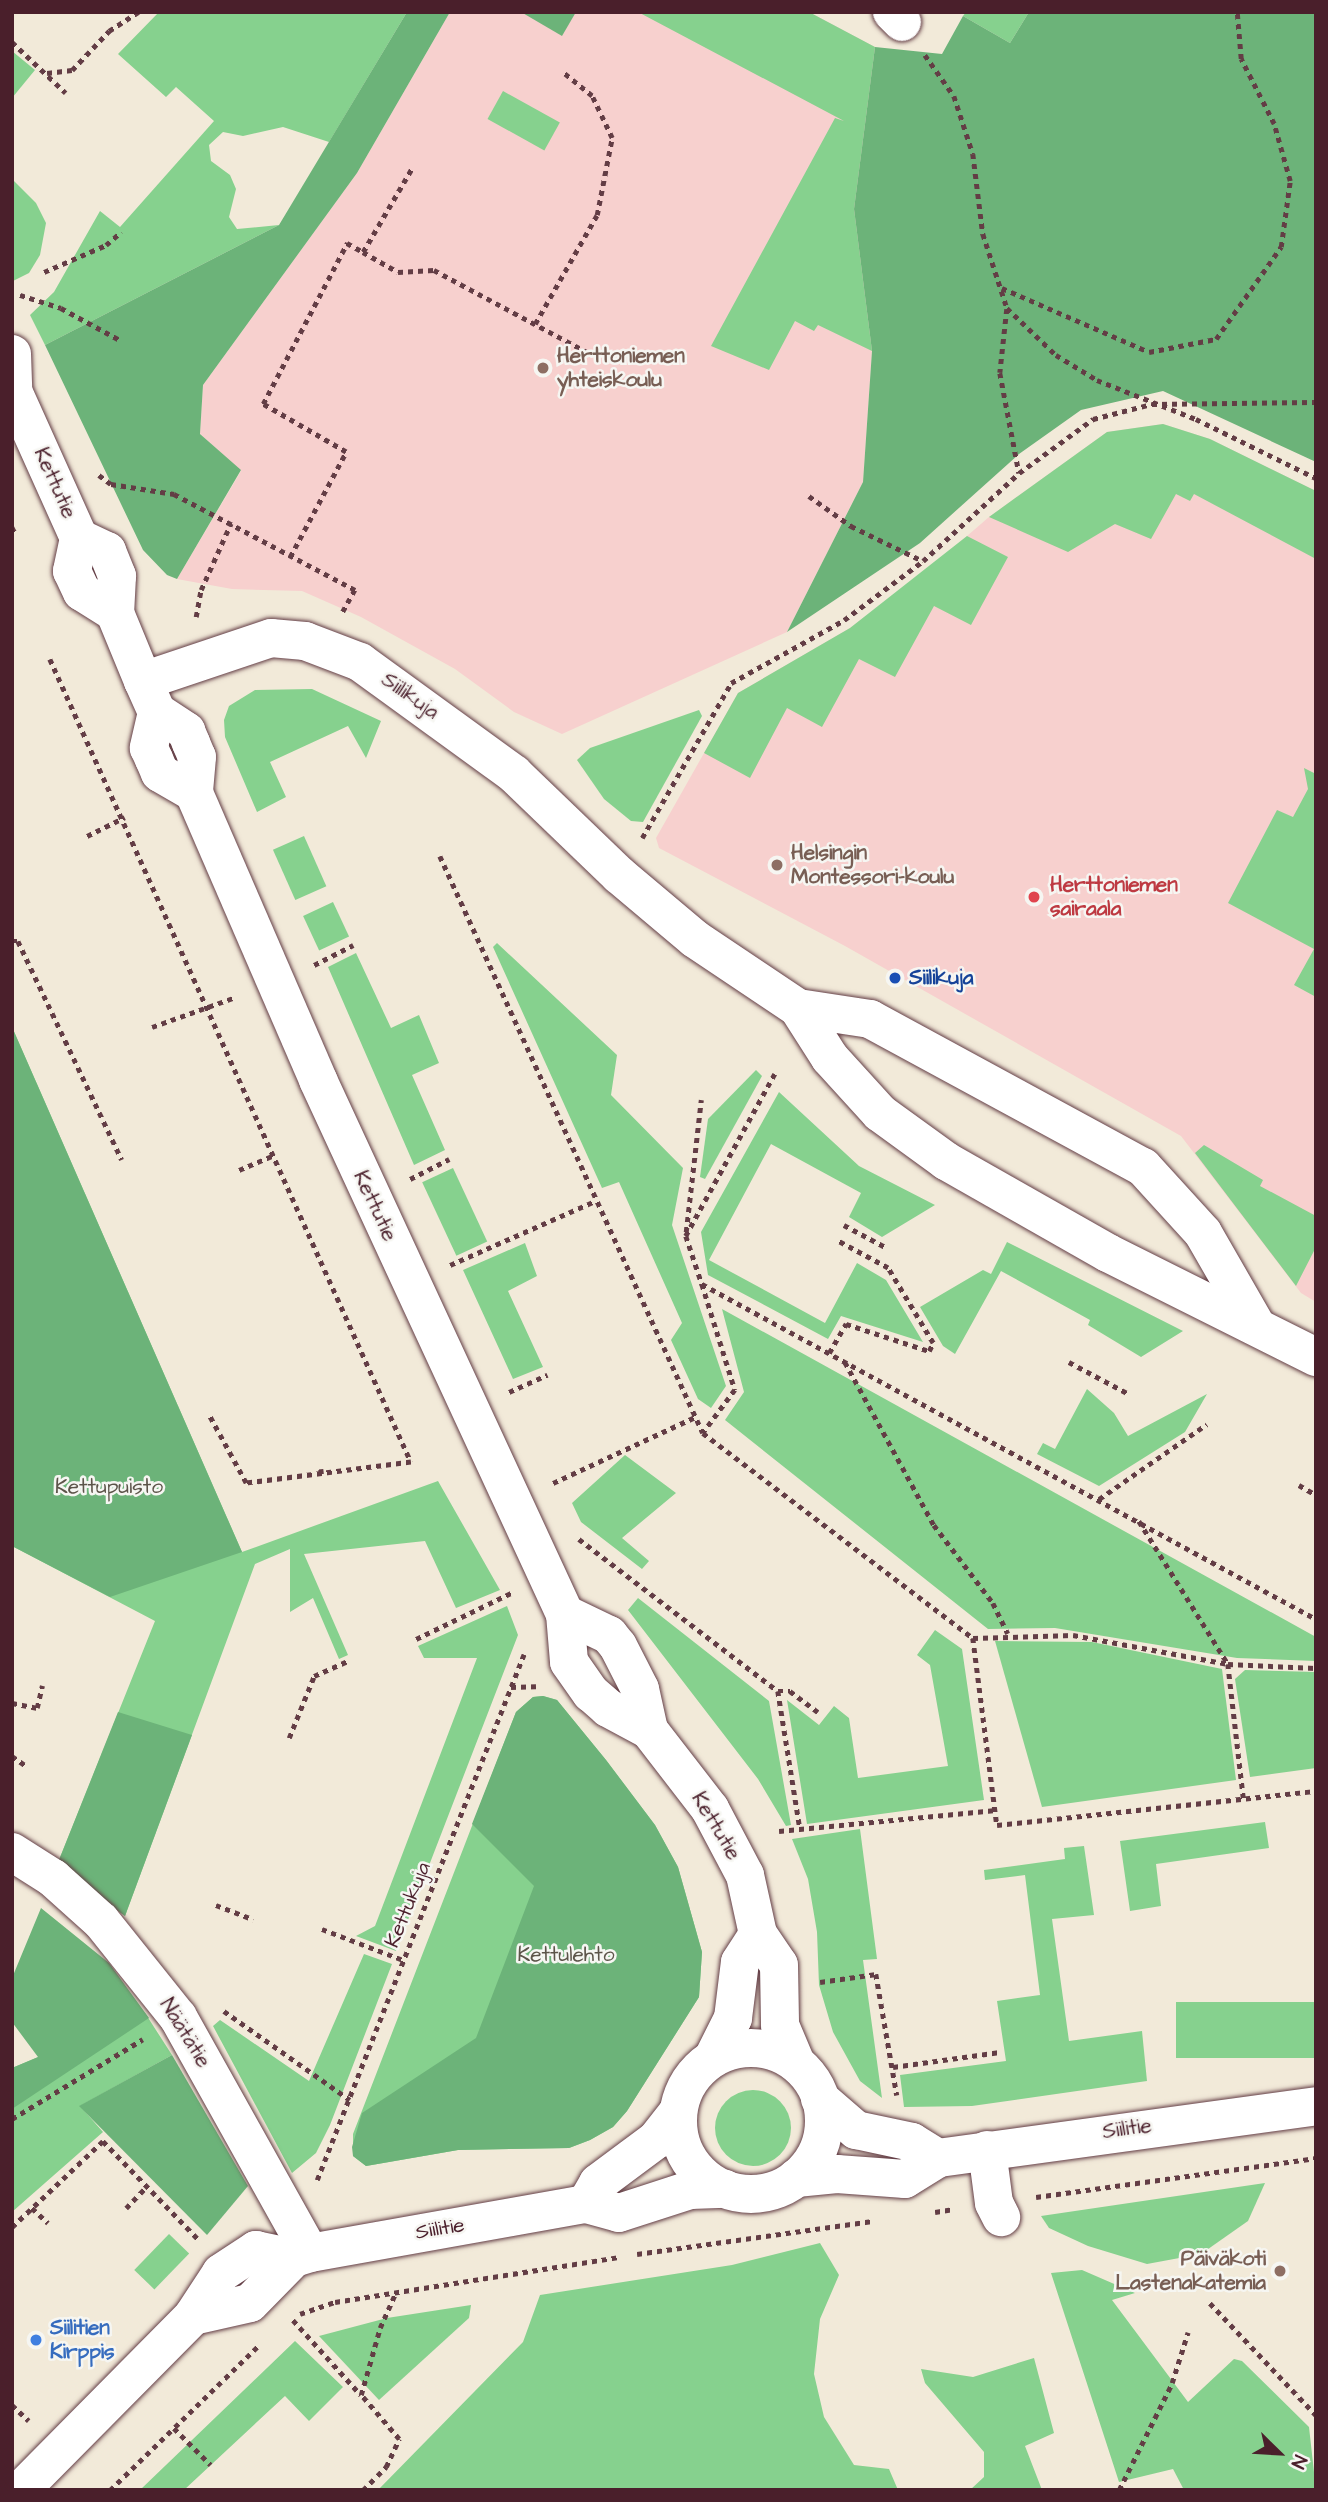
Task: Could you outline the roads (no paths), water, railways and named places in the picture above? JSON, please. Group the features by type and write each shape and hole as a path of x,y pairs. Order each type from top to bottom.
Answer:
{"street":[{"name":"Kettutie","path":"12,354 13,391 79,538 107,551 114,566 117,576 114,612 150,696 149,748 160,773 194,793 318,1080 565,1615 569,1662 591,1693 608,1709 649,1730 716,1820 745,1875 758,1934 779,1965 780,2025 796,2063"},
{"name":"Siilikuja","path":"150,696 271,638 305,641 360,662 514,774 619,875 695,939 798,1008 831,1058 880,1112 946,1161 1108,1253 1316,1357"},
{"name":"Siilikuja","path":"798,1008 870,1019 1143,1167 1203,1233 1256,1325"},
{"name":"Näätätie","path":"12,1852 52,1878 101,1920 178,2017 302,2256"},
{"path":"713,2058 755,2048 777,2053 796,2063 811,2079 820,2099 820,2142 796,2178 760,2194 724,2189 709,2181 686,2155 679,2134 678,2112 684,2091 713,2058 733,2018 740,1962 758,1934"},
{"path":"820,2099 856,2130 912,2142 938,2158"},
{"name":"Siilitie","path":"796,2178 837,2174 905,2179 938,2158 1316,2106"},
{"path":"586,2204 598,2183 656,2140 678,2112"},
{"path":"988,2150 997,2210"},
{"name":"Siilitie","path":"21,2490 193,2316 221,2273 238,2259 256,2250 302,2256 586,2204 619,2213 690,2190 724,2189"}],"place":[{"name":"Herttoniemen yhteiskoulu","path":"543,368"},
{"name":"Helsingin Montessori-koulu","path":"777,865"},
{"name":"Herttoniemen sairaala","path":"1034,897"},
{"name":"Siilikuja","path":"895,978"},
{"name":"Päiväkoti Lastenakatemia","path":"1280,2271"},
{"name":"Siilitien Kirppis","path":"36,2340"}],"park label":[{"name":"Kettupuisto","path":"109,1487"},
{"name":"Kettulehto","path":"566,1955"}]}
